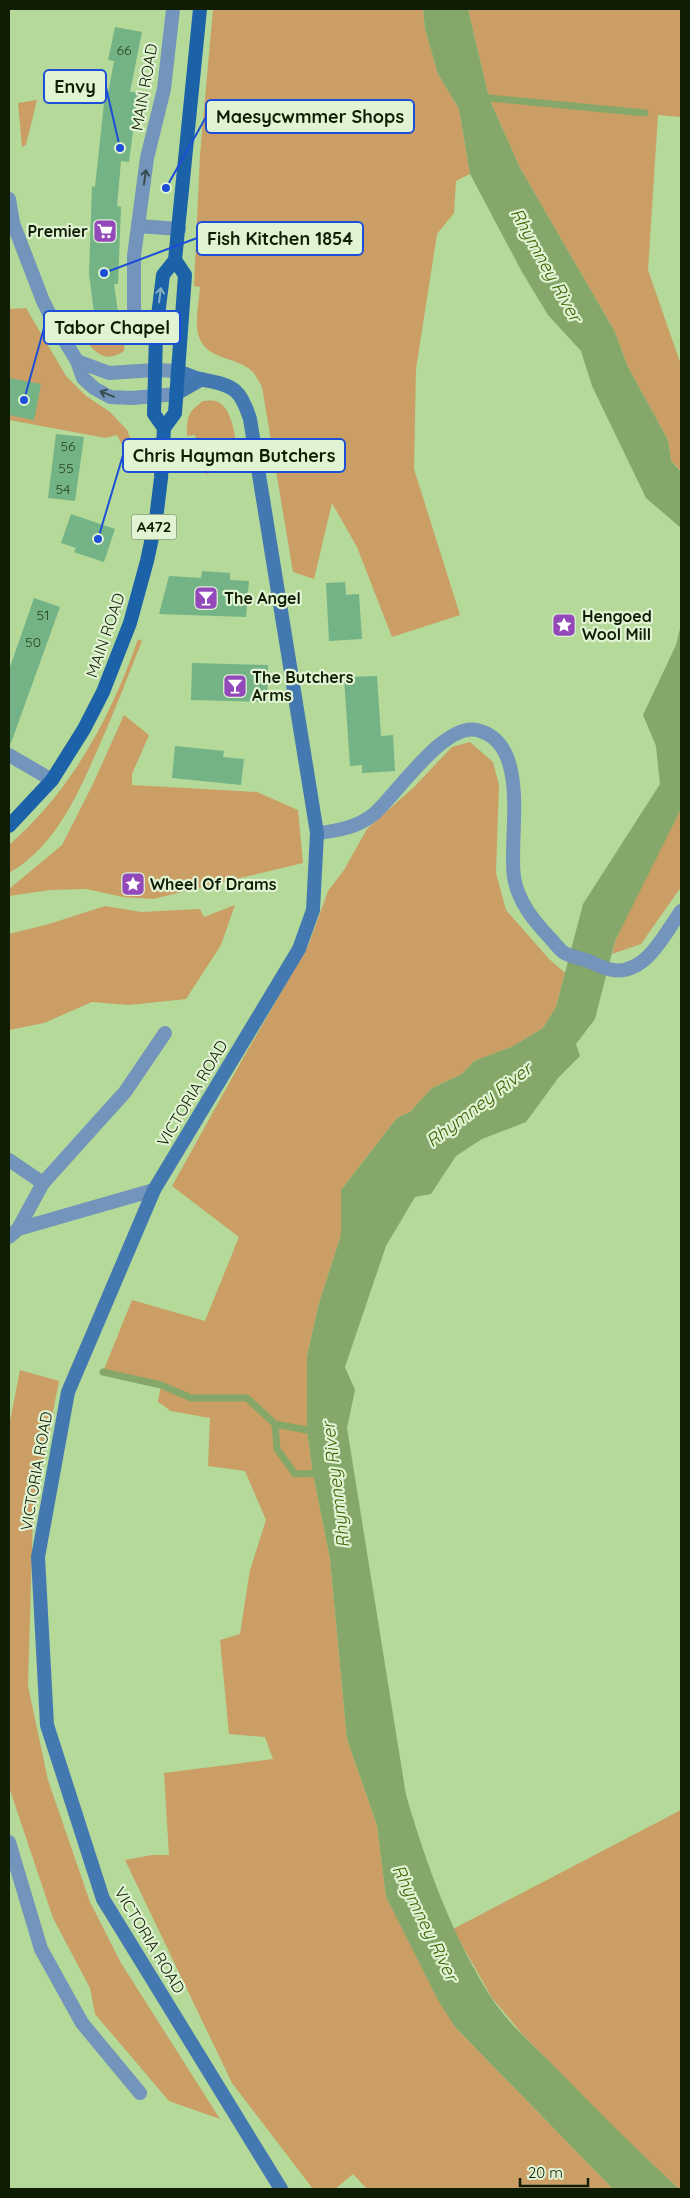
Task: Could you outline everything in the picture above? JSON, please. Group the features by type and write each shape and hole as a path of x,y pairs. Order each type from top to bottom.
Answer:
{"main road":[{"name":"MAIN ROAD","path":"164,428 154,414 156,332 163,275 175,260 200,9"},
{"name":"MAIN ROAD","path":"9,826 52,780 84,730 103,692 130,623 156,519 164,428 175,413 185,275 175,260"},
{"name":"VICTORIA ROAD","path":"178,371 202,379 224,383 236,390 244,401 250,419 318,833 313,910 299,949 154,1190 68,1392 38,1557 47,1725 103,1899 280,2189"},
{"path":"176,394 202,379"}],"street":[{"name":"MAIN ROAD","path":"134,319 134,256 148,158 164,89 173,9"},
{"path":"9,199 13,223 43,301 77,361 83,378 94,388 110,396 154,397 176,394"},
{"path":"138,226 179,229"},
{"path":"77,361 109,373 155,370 178,371"},
{"path":"318,833 340,831 374,814 416,766 447,739 460,733 476,730 496,739 508,758 514,795 514,878 528,914 564,952 614,971 631,967 646,959 681,911"},
{"path":"9,755 52,780"},
{"path":"13,1233 43,1183 125,1092 165,1033"},
{"path":"9,1160 43,1183"},
{"path":"13,1233 154,1190"},
{"path":"9,1842 41,1949 82,2022 140,2093"}],"shaded area":[{"path":"213,9 423,9 425,29 438,74 459,109 470,174 456,181 454,213 437,234 416,369 414,469 460,615 392,637 357,547 332,503 314,579 293,572 262,387 252,371 236,362 219,356 205,347 200,340 197,329 200,287 194,286 200,155"},
{"path":"468,9 681,9 681,117 658,115 648,270 681,365 681,471 671,461 668,440 627,365 615,332 519,166 489,98"},
{"path":"37,100 26,145 22,147 18,103"},
{"path":"26,308 66,376 86,396 110,412 127,430 132,442 130,460 117,435 106,438 9,420 9,309"},
{"path":"125,336 124,351 108,357 99,354 87,342"},
{"path":"203,401 215,401 222,404 227,410 233,428 239,465 206,474 195,435 187,436 189,416"},
{"path":"138,639 142,641 127,680 75,798 65,816 41,848 26,862 9,873 9,845 32,824 52,801 87,751 115,696"},
{"path":"124,715 149,735 132,774 132,785 257,792 298,810 303,863 153,899 123,897 86,889 50,890 9,896 9,889 62,845 92,786"},
{"path":"470,742 493,762 499,785 496,873 506,910 548,958 565,973 556,1007 543,1028 513,1046 474,1061 462,1074 432,1088 410,1112 397,1118 341,1190 341,1235 319,1303 307,1356 307,1430 313,1474 330,1559 347,1739 377,1825 386,1897 455,2027 613,2189 367,2189 353,2174 335,2189 313,2189 232,2083 125,1860 152,1855 169,1855 164,1773 273,1759 265,1737 229,1734 220,1640 240,1634 250,1570 266,1520 245,1471 208,1466 210,1418 171,1411 158,1402 161,1385 103,1372 132,1300 205,1321 239,1237 172,1186 308,946 328,891 344,870 367,829 414,787 452,747"},
{"path":"681,809 681,887 641,944 612,954 615,941 642,884"},
{"path":"235,905 221,945 186,999 129,1005 92,1002 44,1023 9,1030 9,934 49,924 105,906 141,912 200,909 204,917"},
{"path":"20,1370 59,1381 33,1514 28,1686 48,1780 90,1902 121,1963 220,2119 169,2101 95,2014 90,1988 53,1918 9,1787 9,1426"},
{"path":"681,1810 681,2189 679,2189 621,2135 523,2035 492,1998 453,1929"}],"water":[{"name":"Rhymney River","path":"423,9 468,9 489,98 519,166 615,332 627,365 668,440 671,461 681,472 681,528 646,498 592,386 581,351 548,315 522,272 470,174 459,109 438,74 425,29"},
{"name":"Rhymney River","path":"681,625 681,809 615,941 595,1019 576,1044 580,1056 559,1077 526,1122 482,1139 456,1156 431,1194 415,1197 386,1246 345,1367 355,1390 347,1428 406,1795 423,1848 452,1924 477,1973 497,2006 512,2024 615,2128 679,2189 613,2189 455,2027 438,2000 386,1897 377,1825 347,1739 330,1559 313,1474 307,1430 307,1356 319,1303 341,1235 341,1190 397,1118 410,1112 432,1088 462,1074 474,1061 513,1046 543,1028 556,1007 583,904 660,784 656,746 643,715 676,645"}],"building":[{"path":"115,27 142,32 130,92 138,92 129,162 121,161 117,206 121,207 118,284 114,284 121,333 97,336 89,274 92,186 95,187 105,94 108,94 114,61 108,60"},
{"path":"9,378 41,384 34,420 9,415"},
{"path":"56,434 84,437 75,501 48,498"},
{"path":"71,514 115,529 104,562 74,552 76,548 61,543"},
{"name":"The Angel","path":"202,571 230,573 230,580 249,581 246,617 159,614 169,576 201,578"},
{"path":"345,582 346,595 359,594 362,639 329,641 326,583"},
{"path":"34,598 60,607 11,743 9,743 9,670"},
{"path":"192,663 268,665 267,702 191,700"},
{"path":"377,676 381,736 393,735 395,771 362,773 362,765 350,766 344,677"},
{"path":"175,746 224,751 223,757 244,759 241,785 172,778"}],"waterway":[{"path":"489,98 645,113"},
{"name":"Rhymney River","path":"103,1372 161,1385 191,1398 247,1398 275,1424 307,1430 316,1429"},
{"name":"Rhymney River","path":"275,1424 277,1449 295,1474 321,1473"}],"place":[{"name":"Envy","path":"120,148"},
{"name":"Maesycwmmer Shops","path":"166,188"},
{"name":"Premier","path":"105,231"},
{"name":"Fish Kitchen 1854","path":"104,273"},
{"name":"Tabor Chapel","path":"24,400"},
{"name":"Chris Hayman Butchers","path":"98,539"},
{"name":"The Angel","path":"206,598"},
{"name":"Hengoed Wool Mill","path":"564,625"},
{"name":"The Butchers Arms","path":"235,686"},
{"name":"Wheel Of Drams","path":"133,884"}]}
